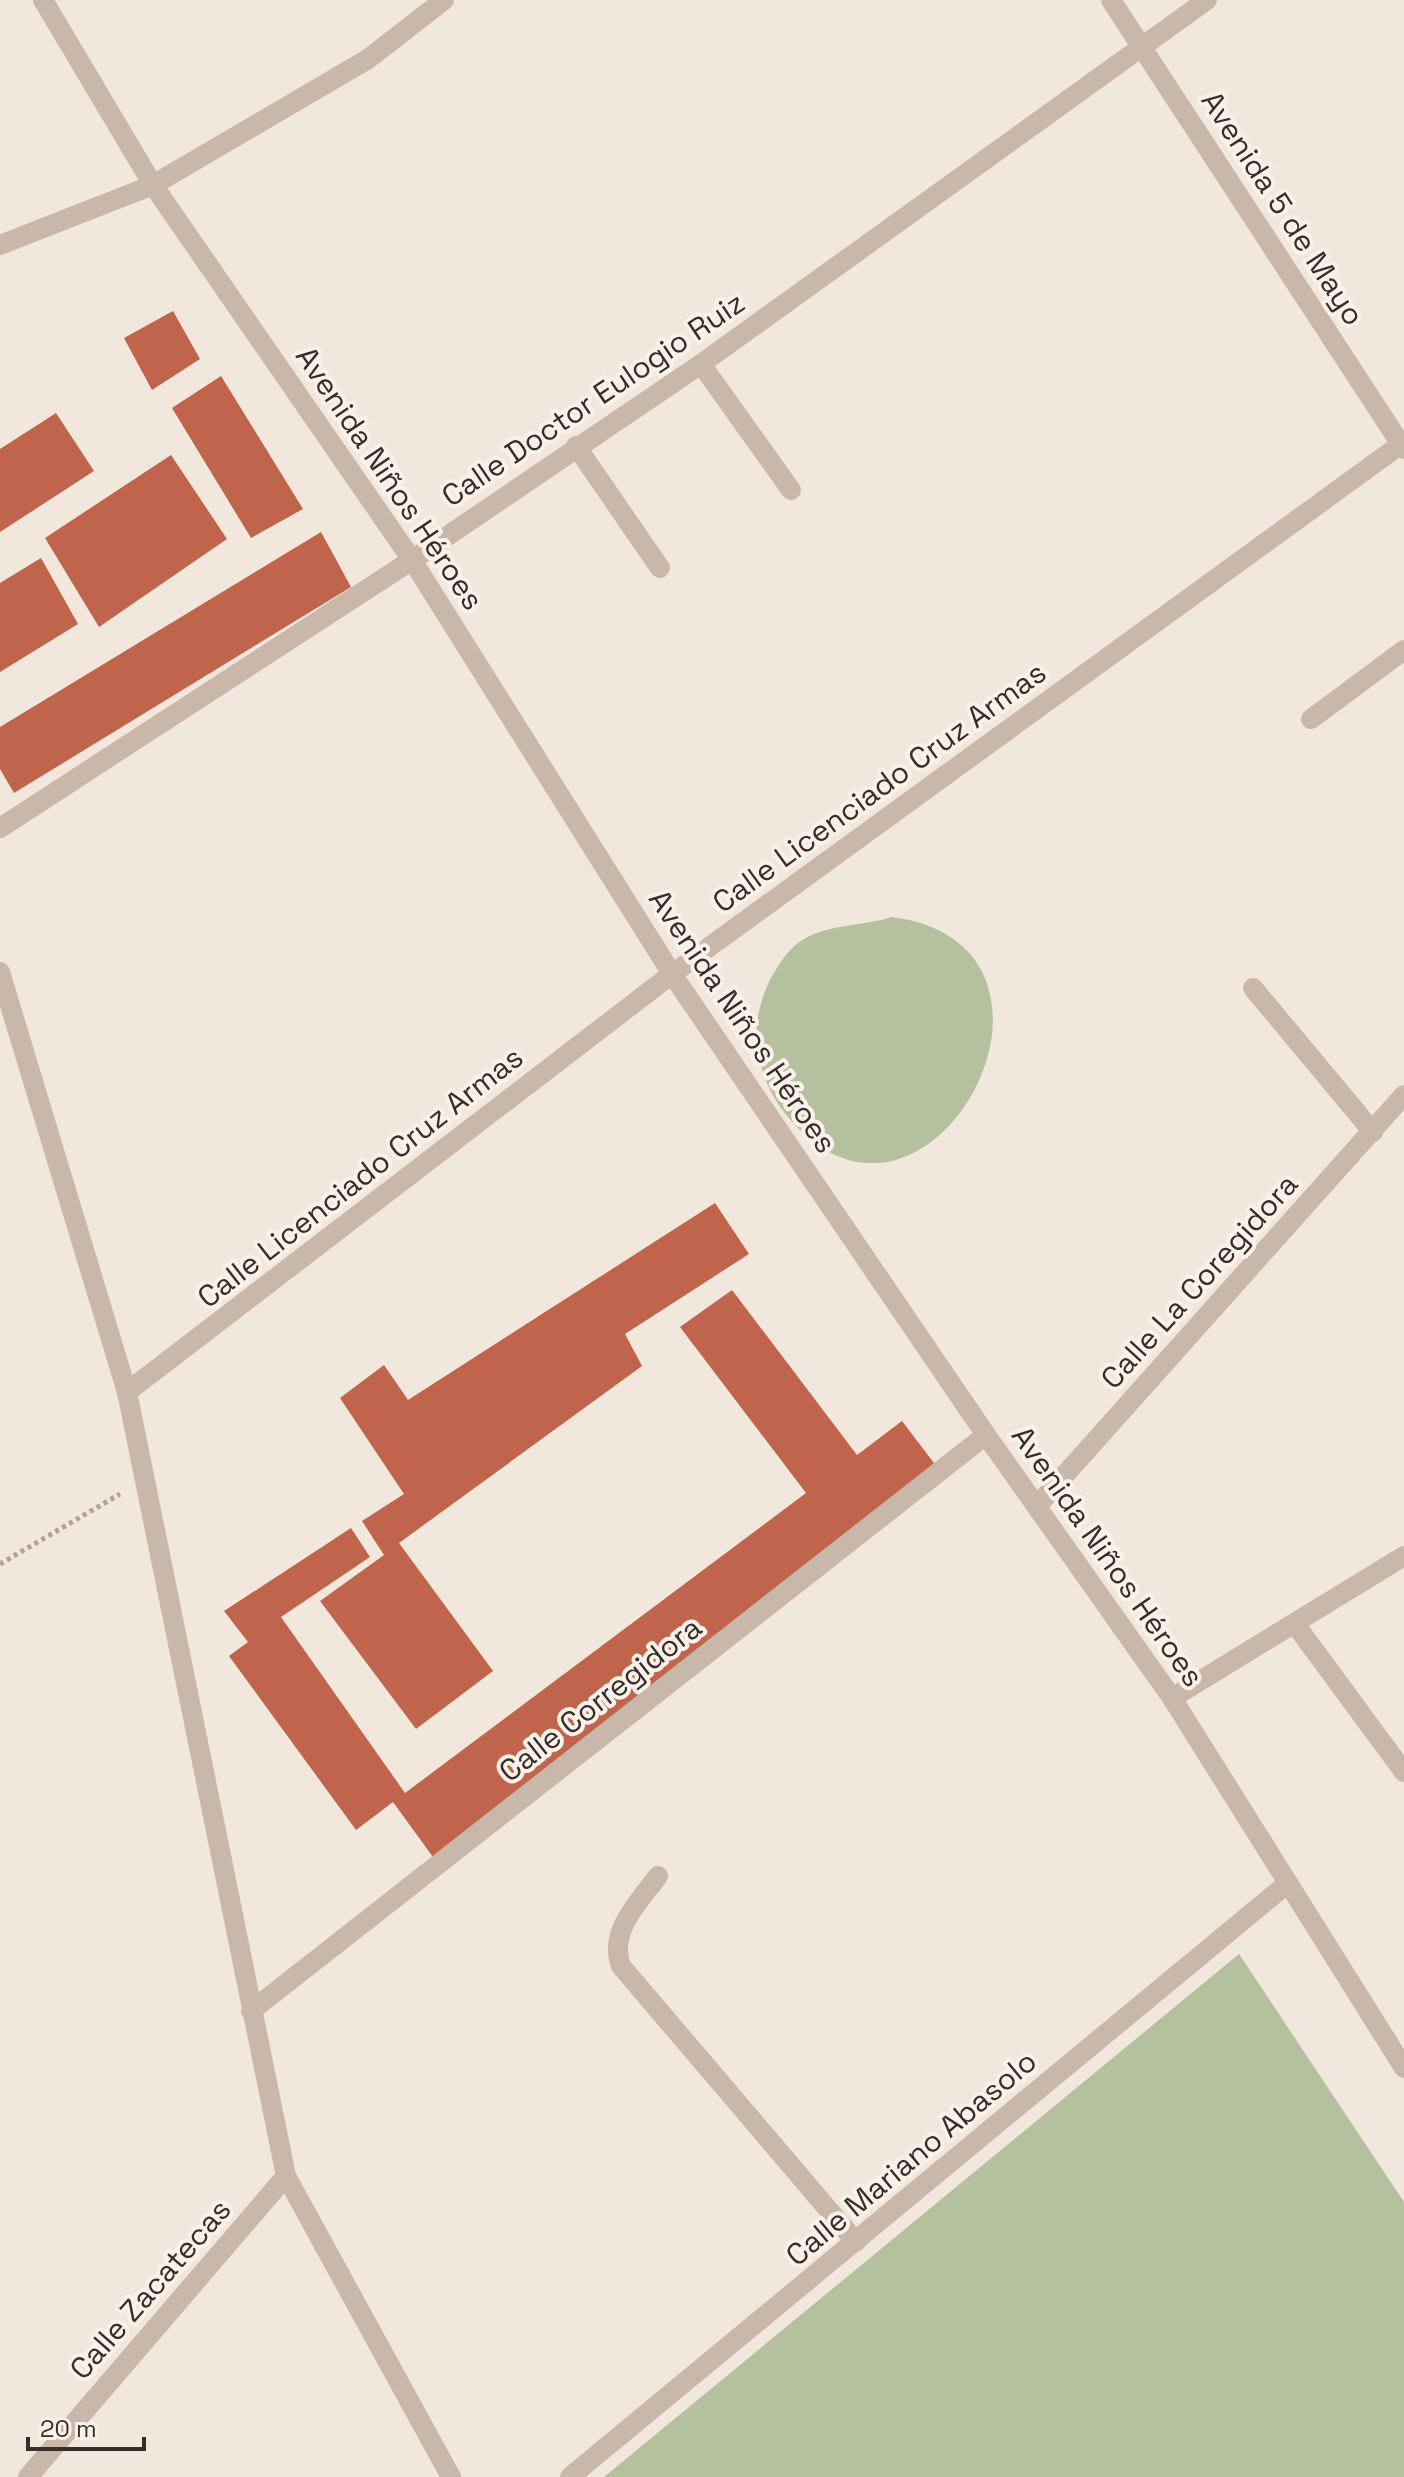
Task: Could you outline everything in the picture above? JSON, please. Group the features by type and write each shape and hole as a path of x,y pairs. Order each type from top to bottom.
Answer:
{"street":[{"name":"Avenida Niños Héroes","path":"43,0 153,185 412,560 672,974 986,1435 1172,1698 1404,2068"},
{"path":"0,245 153,185 368,59 444,0"},
{"name":"Avenida 5 de Mayo","path":"1111,0 1403,445"},
{"name":"Calle Doctor Eulogio Ruiz","path":"0,828 412,560 701,364 1207,0"},
{"path":"701,364 791,490"},
{"name":"Calle Licenciado Cruz Armas","path":"127,1392 672,974 1403,445"},
{"path":"576,446 660,568"},
{"path":"1311,719 1404,650"},
{"path":"0,972 127,1392 286,2176 451,2477"},
{"path":"1253,988 1373,1132"},
{"name":"Calle La Coregidora","path":"1037,1506 1404,1095"},
{"name":"Calle Corregidora","path":"251,2011 986,1435"},
{"path":"1172,1698 1404,1556"},
{"path":"1295,1624 1404,1772"},
{"path":"658,1876 622,1926 616,1952 621,1966 856,2242"},
{"name":"Calle Mariano Abasolo","path":"570,2477 1288,1883"},
{"name":"Calle Zacatecas","path":"28,2477 286,2176"}],"path":[{"path":"0,1564 145,1479"}],"green space":[{"path":"892,917 955,940 986,981 992,1033 977,1085 945,1130 902,1158 851,1161 799,1129 773,1095 759,1059 758,1020 770,980 784,957 799,942 825,930"},
{"path":"1239,1954 1404,2202 1404,2477 604,2477"}],"building":[{"path":"173,311 200,359 152,390 124,338"},
{"path":"221,376 303,509 251,538 172,408"},
{"path":"56,413 94,471 0,532 0,449"},
{"path":"171,455 227,539 99,627 45,538"},
{"path":"321,532 351,587 14,793 0,769 0,727"},
{"path":"41,558 78,624 0,672 0,583"},
{"path":"715,1203 749,1254 625,1334 642,1366 399,1543 493,1671 416,1729 320,1601 384,1555 362,1521 404,1494 340,1398 384,1365 408,1400"},
{"path":"732,1290 857,1455 902,1421 940,1471 433,1857 393,1802 356,1830 229,1656 248,1642 224,1611 351,1528 370,1557 281,1617 405,1793 806,1493 680,1327"}]}
